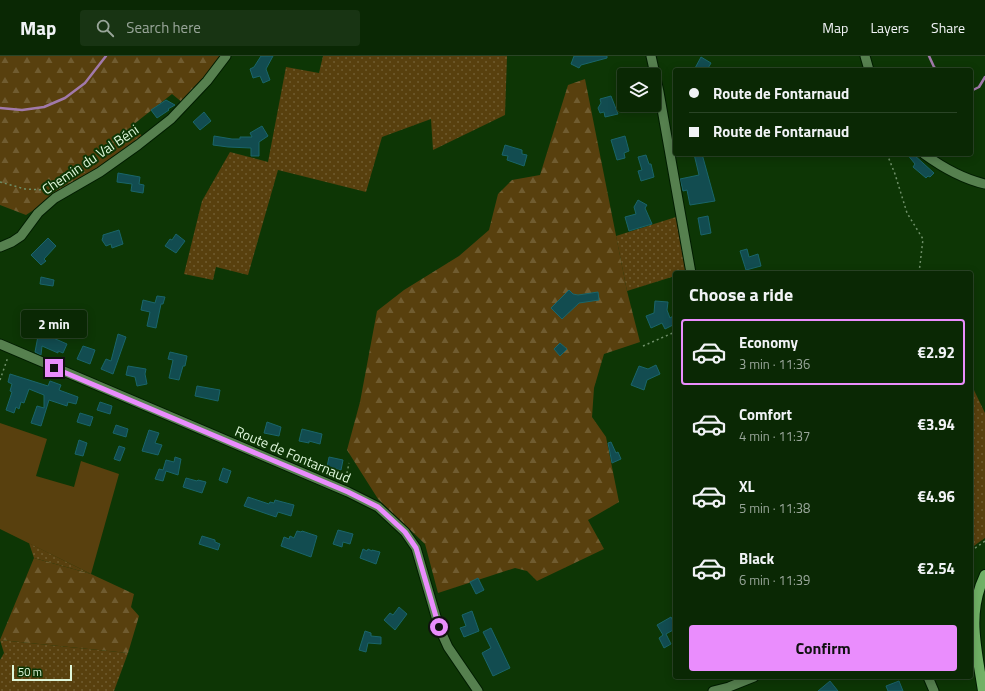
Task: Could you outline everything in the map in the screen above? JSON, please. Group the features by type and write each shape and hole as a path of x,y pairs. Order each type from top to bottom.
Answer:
{"main road":[{"path":"983,691 974,631 974,611 976,597 985,575"}],"street":[{"name":"Chemin du Val Béni","path":"0,247 21,236 38,213 55,198 100,172 138,145 171,118 207,81 226,56"},
{"path":"651,56 659,92 691,271"},
{"path":"865,56 868,68"},
{"path":"927,156 959,175 985,184"},
{"name":"Route de Fontarnaud","path":"0,344 343,490 378,507 405,532 416,548 439,627 448,647 478,691"},
{"path":"713,691 729,687 749,679"},
{"path":"929,679 934,691"}],"path":[{"path":"888,156 907,214 922,239 919,271"},
{"path":"0,182 25,189 46,190 55,198"},
{"path":"643,346 673,333"},
{"path":"0,380 10,349"},
{"path":"343,490 349,463"},
{"path":"973,550 985,541"}],"green space":[{"path":"0,56 222,56 183,103 172,94 134,124 143,138 26,215 0,205"},
{"path":"323,56 507,56 505,115 433,150 431,119 382,137 366,192 278,170 248,275 216,267 213,280 184,274 202,201 230,152 268,162 286,67 319,73"},
{"path":"585,79 627,291 640,342 604,354 594,388 592,417 606,437 619,502 588,520 604,549 537,581 527,571 515,568 438,593 425,544 378,499 347,450 360,402 377,311 404,290 459,256 489,230 498,194 512,180 540,175 568,85"},
{"path":"676,217 686,271 673,271 673,277 627,291 616,236"},
{"path":"973,388 985,413 985,538 973,547"},
{"path":"0,423 47,439 36,476 74,487 81,461 119,474 91,574 0,529"},
{"path":"29,543 91,574 34,558"},
{"path":"34,558 91,574 134,594 131,607 139,616 128,653 0,640"},
{"path":"0,640 128,653 114,691 0,691 0,660 4,653"}],"building":[{"path":"261,56 273,56 266,69 270,80 263,83 260,76 253,78 250,69 254,67"},
{"path":"574,56 607,56 607,58 581,65 579,68 571,64"},
{"path":"701,57 711,63 708,68 695,68"},
{"path":"611,96 618,114 605,117 604,112 600,113 598,108 601,103 600,99"},
{"path":"166,100 175,105 157,118 151,110"},
{"path":"204,112 211,121 200,130 193,122"},
{"path":"262,126 268,136 259,142 259,156 251,156 251,148 213,145 214,136 232,139 252,137 250,133"},
{"path":"625,136 629,151 624,153 625,158 617,160 611,140"},
{"path":"505,145 522,150 522,154 527,155 524,166 507,160 508,156 502,155"},
{"path":"646,155 649,164 651,164 654,177 641,181 638,171 642,170 638,157"},
{"path":"694,156 703,156 715,201 690,205 687,190 683,191 680,179 699,175"},
{"path":"909,156 915,156 934,173 930,177 928,176 926,178 913,167 915,164"},
{"path":"118,173 140,177 139,184 144,185 143,193 131,191 132,184 117,182"},
{"path":"638,200 647,205 645,208 652,224 629,231 625,217 636,214 634,207"},
{"path":"708,216 711,233 701,235 698,218"},
{"path":"119,230 123,244 112,248 111,244 106,246 102,240 103,235"},
{"path":"176,234 185,241 176,253 165,246"},
{"path":"48,238 56,246 44,259 46,261 41,265 31,255"},
{"path":"747,249 749,257 758,254 761,266 746,270 740,251"},
{"path":"41,277 54,280 53,286 40,284"},
{"path":"569,290 573,294 578,295 598,292 599,300 579,303 562,319 551,308"},
{"path":"157,296 165,297 163,304 161,304 156,328 147,326 150,312 141,310 143,300 155,303"},
{"path":"655,301 668,302 667,310 670,318 673,316 673,325 665,329 662,323 651,328 646,316 654,313"},
{"path":"118,334 126,337 113,374 101,369 106,359 111,361"},
{"path":"38,336 51,337 67,344 63,353 58,351 58,353 42,346 41,355 35,352"},
{"path":"560,343 567,349 560,356 554,349"},
{"path":"83,346 95,350 90,364 77,359"},
{"path":"170,352 187,356 185,366 183,366 179,380 169,378 173,360 168,359"},
{"path":"656,365 660,374 647,380 644,390 631,385 639,366 648,369"},
{"path":"128,366 146,369 145,374 147,384 137,386 135,377 126,375"},
{"path":"10,374 48,386 50,381 61,385 59,390 78,397 76,404 68,402 67,406 49,400 41,426 31,423 37,406 44,408 44,395 29,389 24,403 21,402 19,409 16,407 14,413 6,410 12,392 10,391 12,384 8,382"},
{"path":"197,386 220,390 218,401 195,396"},
{"path":"100,402 112,406 110,414 97,410"},
{"path":"80,413 93,417 90,426 77,422"},
{"path":"267,422 281,427 279,436 264,433"},
{"path":"116,425 128,429 126,437 113,433"},
{"path":"302,429 322,434 320,444 309,441 309,443 299,441"},
{"path":"149,430 159,433 155,443 162,445 158,455 142,451"},
{"path":"79,440 87,443 83,456 75,454"},
{"path":"611,442 616,453 618,452 621,459 612,463 608,443"},
{"path":"119,446 125,448 120,461 114,459"},
{"path":"175,457 181,459 178,475 166,471 163,481 155,479 159,469 163,470 166,460 174,462"},
{"path":"329,457 343,460 341,470 327,467"},
{"path":"223,468 231,471 227,483 219,480"},
{"path":"186,478 206,482 202,493 183,487"},
{"path":"248,497 269,504 270,502 274,503 275,500 294,505 291,516 278,512 276,517 244,506"},
{"path":"338,530 353,534 350,544 343,542 342,547 333,544"},
{"path":"297,531 302,531 317,536 311,557 281,546 284,537 289,539 290,536 294,538"},
{"path":"202,536 215,540 215,542 220,544 218,550 199,544"},
{"path":"363,549 367,551 368,549 380,552 376,564 360,558"},
{"path":"478,578 484,590 476,594 470,582"},
{"path":"399,607 407,614 395,630 384,620 390,613 393,615"},
{"path":"472,611 479,631 464,637 460,628 466,626 462,615"},
{"path":"671,617 673,621 673,630 666,634 671,644 664,648 659,638 663,635 657,625"},
{"path":"491,628 510,668 493,676 482,653 491,648 483,632"},
{"path":"365,631 371,633 371,636 381,637 381,644 368,643 366,652 359,650"},
{"path":"830,681 838,691 818,691"},
{"path":"899,681 903,691 888,691 886,686"}],"waterway":[{"path":"0,108 22,110 44,107 65,98 85,83 106,56"},
{"path":"929,56 935,68"},
{"path":"973,90 979,87 985,77"}],"route":[{"path":"54,368 348,492 378,507 405,532 416,548 439,627"}]}
